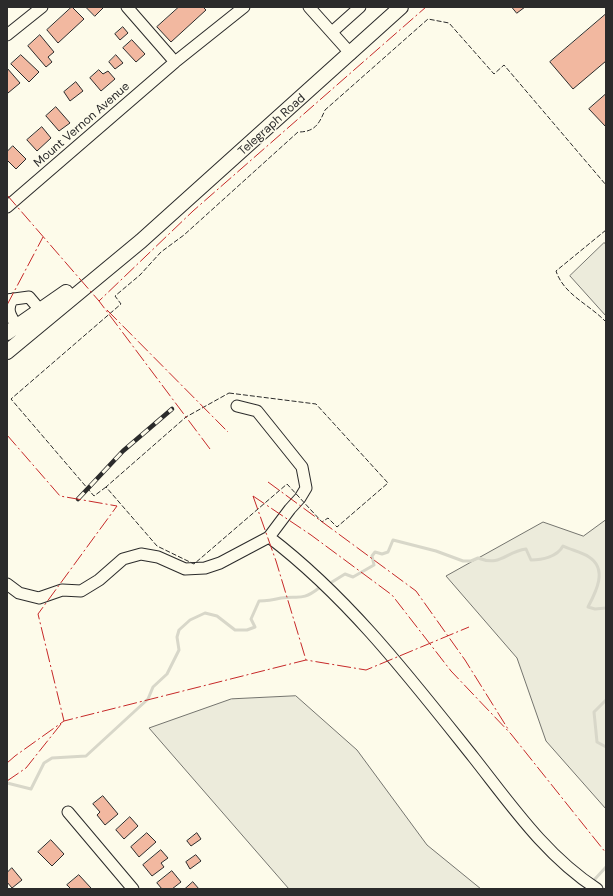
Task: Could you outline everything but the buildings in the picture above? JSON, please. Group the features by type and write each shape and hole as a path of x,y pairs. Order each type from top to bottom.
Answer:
{"main road":[{"name":"Telegraph Road","path":"7,352 141,241 351,54 401,7"},
{"name":"Telegraph Road","path":"12,329 141,241"}],"street":[{"path":"7,36 42,7"},
{"path":"128,7 175,62"},
{"name":"Mount Vernon Avenue","path":"7,207 175,62 244,7"},
{"path":"309,7 351,54"},
{"path":"332,32 360,7"},
{"path":"12,329 8,307 10,299 29,297 40,310"},
{"path":"7,584 19,593 39,598 62,590 81,591 98,580 123,559 141,554 158,557 185,569 205,568 269,537 290,508 300,498 306,488 302,467 257,411 237,406"},
{"path":"269,537 292,555 343,602 422,694 525,822 557,858 582,879 597,889"},
{"path":"68,812 133,889"}],"shaded area":[{"path":"604,243 606,243 606,316 570,276"},
{"path":"606,520 606,809 546,741 517,658 446,576 543,522 583,536"},
{"path":"296,696 357,750 427,845 481,889 289,889 149,728 231,699"}],"waterway":[{"path":"332,582 345,574 353,577 374,565 372,556 375,552 382,554 388,552 393,540 436,551 463,561 471,561 478,558 492,561 498,560 526,549 531,560 540,559 557,553 563,546 580,552 595,562 598,568 599,581 588,607 595,609 606,608"},
{"path":"7,783 31,789 44,763 52,758 86,756 148,699 153,687 167,674 179,650 177,637 179,630 190,620 205,613 217,616 235,630 247,630 255,627 251,619 259,601 287,597 304,597 319,588"},
{"path":"606,700 594,712 597,742 606,747"},
{"path":"595,879 606,867"}],"railway":[{"path":"78,499 123,451 172,409"}],"fence":[{"path":"106,487 94,496 11,399 121,304 115,296 140,275 161,252 184,235 298,132 309,131 316,126 325,110 428,19 449,23 494,74 504,65 606,185"},
{"path":"606,230 556,271 565,287 606,322"},
{"path":"229,393 316,404 388,483 337,527 328,518 322,522 287,484 194,564 157,546 106,487 186,417 229,393"}],"power":[{"path":"210,449 99,301 193,211 426,7"},
{"path":"7,195 99,301"},
{"path":"7,305 43,237"},
{"path":"107,310 228,432"},
{"path":"7,435 60,496 117,506 38,614 64,721"},
{"path":"268,482 416,591 465,660 508,729"},
{"path":"253,496 311,535 392,595 451,671 511,734 606,853"},
{"path":"253,496 276,561 306,660"},
{"path":"7,763 64,721 306,660 366,670 469,627"},
{"path":"7,781 26,768 61,724"}]}
